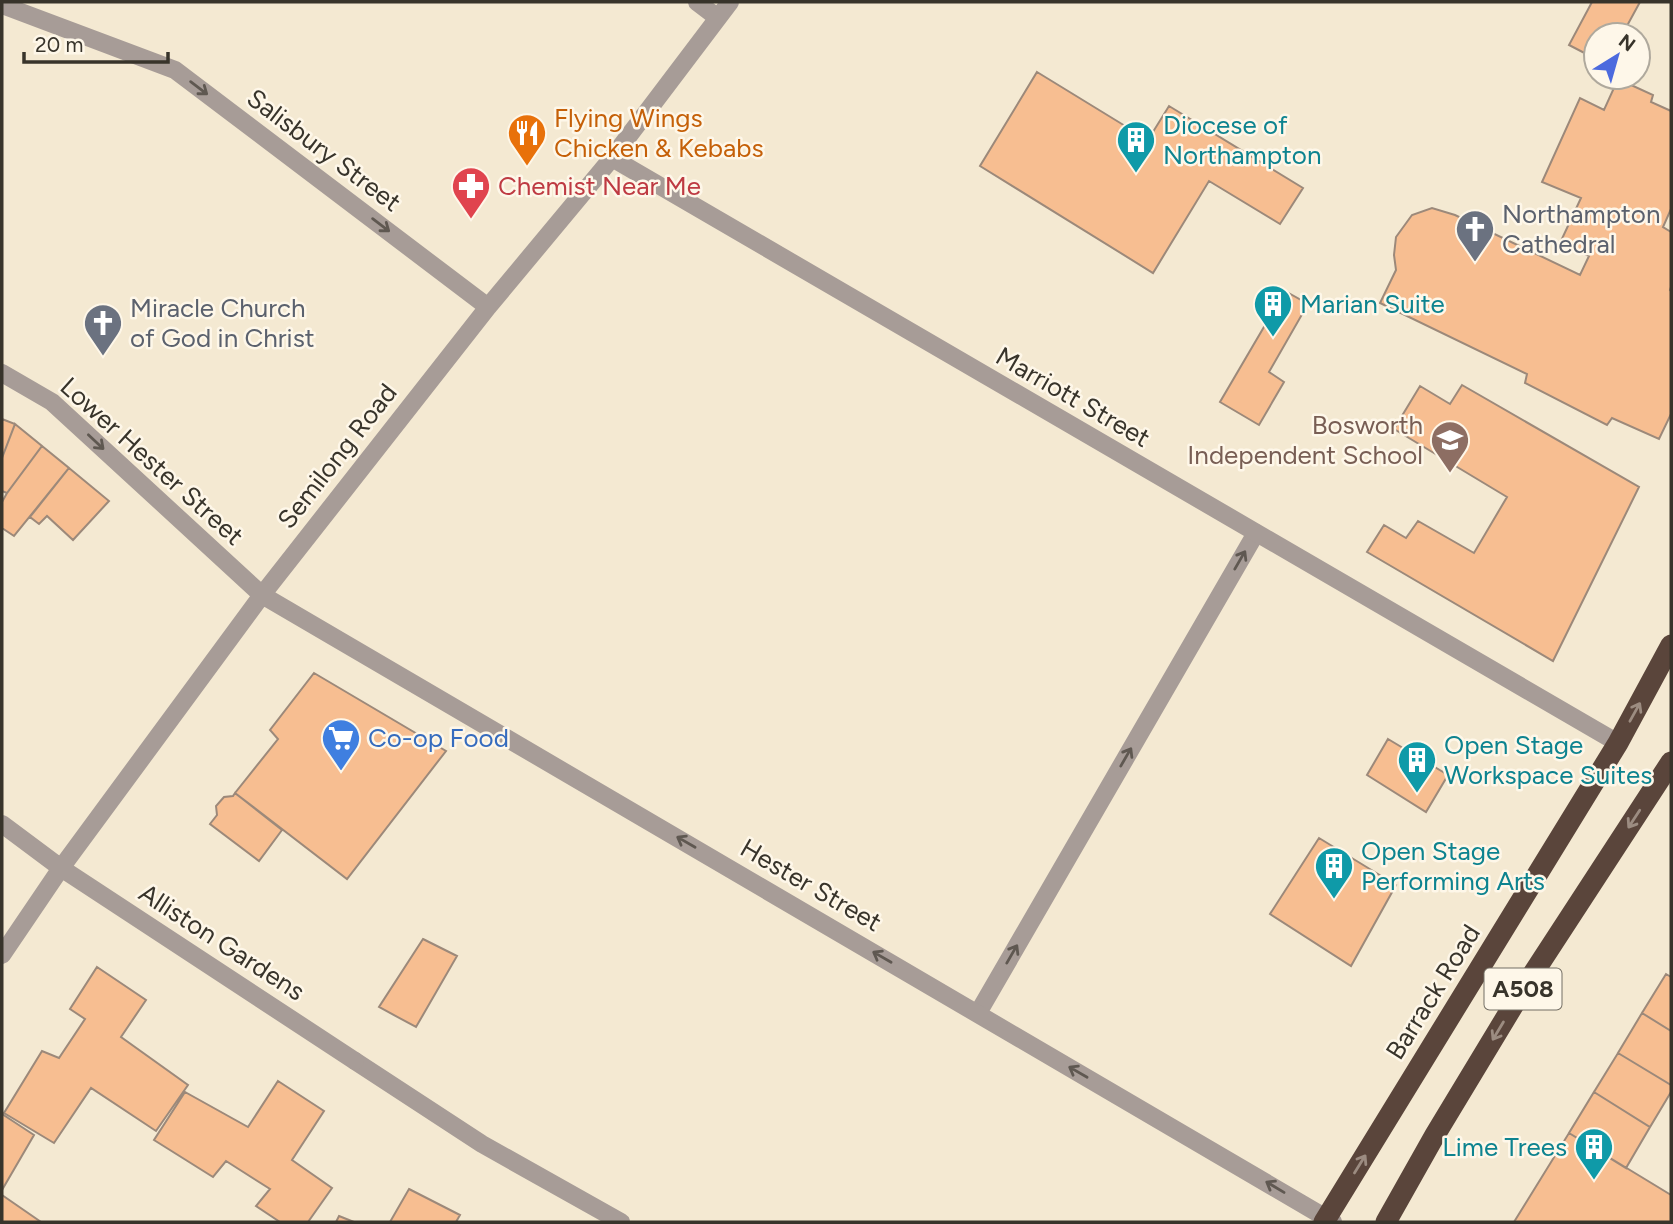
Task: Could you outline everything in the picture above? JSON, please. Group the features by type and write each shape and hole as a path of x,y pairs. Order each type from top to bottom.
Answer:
{"highway":[{"name":"Barrack Road","path":"1328,1221 1618,743 1671,645"},
{"name":"A508","path":"1386,1222 1525,986 1671,762"}],"street":[{"path":"697,2 718,18"},
{"name":"Semilong Road","path":"2,955 61,868 262,595 488,307 612,158 730,2"},
{"name":"Salisbury Street","path":"2,5 175,70 488,307"},
{"name":"Marriott Street","path":"612,158 1618,743"},
{"name":"Lower Hester Street","path":"2,373 52,402 262,595"},
{"path":"978,1013 1256,533"},
{"name":"Hester Street","path":"262,595 978,1013 1328,1221"},
{"name":"Alliston Gardens","path":"2,824 61,868 482,1144 621,1222"}],"building":[{"path":"1592,2 1640,2 1630,21 1582,21 1582,52 1569,45"},
{"name":"Diocese of Northampton","path":"1037,72 1148,140 1169,106 1303,188 1280,224 1209,181 1153,273 980,166"},
{"name":"Northampton Cathedral","path":"1613,91 1644,91 1653,95 1651,102 1671,111 1671,209 1663,227 1671,232 1671,414 1659,439 1612,418 1607,425 1525,383 1527,374 1380,303 1396,270 1396,237 1412,215 1432,208 1455,215 1580,275 1589,256 1560,243 1581,198 1542,182 1580,98 1604,110"},
{"name":"Marian Suite","path":"1285,291 1308,304 1269,372 1284,382 1259,425 1220,402"},
{"path":"1462,385 1639,487 1553,661 1367,552 1384,525 1406,538 1418,521 1474,553 1507,497 1394,429 1420,386 1450,404"},
{"path":"2,419 15,424 2,458"},
{"path":"15,424 42,446 7,493 2,491 2,458"},
{"path":"42,446 69,468 14,536 2,528 2,502"},
{"path":"69,468 109,501 73,540 47,516 39,524 30,517"},
{"name":"Co-op Food","path":"314,673 446,751 347,879 235,793 278,739 270,730"},
{"name":"Open Stage Workspace Suites","path":"1388,739 1448,775 1426,812 1367,775"},
{"path":"235,793 282,830 259,861 210,824 217,815 216,806 224,797 233,796"},
{"name":"Open Stage Performing Arts","path":"1319,838 1396,885 1351,966 1270,914"},
{"path":"423,939 457,956 416,1027 379,1007"},
{"path":"97,967 146,1000 121,1037 188,1085 156,1131 91,1088 54,1143 4,1113 42,1051 59,1058 85,1019 70,1009"},
{"path":"1666,974 1671,977 1671,1031 1642,1013"},
{"path":"1642,1013 1671,1031 1671,1085 1618,1053"},
{"path":"1618,1053 1671,1085 1671,1092 1650,1127 1594,1092"},
{"path":"278,1081 324,1111 292,1160 332,1188 308,1222 280,1222 256,1206 270,1189 226,1161 213,1177 154,1140 185,1092 248,1127"},
{"path":"1594,1092 1650,1127 1626,1168 1569,1133"},
{"path":"2,1114 34,1135 2,1190"},
{"name":"Lime Trees","path":"1569,1133 1671,1195 1671,1222 1514,1222"},
{"path":"409,1189 460,1215 456,1222 390,1222"},
{"path":"2,1195 41,1222 2,1222"},
{"path":"339,1216 354,1222 336,1222"}],"place":[{"name":"Flying Wings Chicken & Kebabs","path":"527,167"},
{"name":"Diocese of Northampton","path":"1136,174"},
{"name":"Chemist Near Me","path":"471,220"},
{"name":"Northampton Cathedral","path":"1475,263"},
{"name":"Marian Suite","path":"1273,338"},
{"name":"Miracle Church of God in Christ","path":"103,357"},
{"name":"Bosworth Independent School","path":"1450,474"},
{"name":"Co-op Food","path":"341,772"},
{"name":"Open Stage Workspace Suites","path":"1417,794"},
{"name":"Open Stage Performing Arts","path":"1334,900"},
{"name":"Lime Trees","path":"1594,1181"}]}
